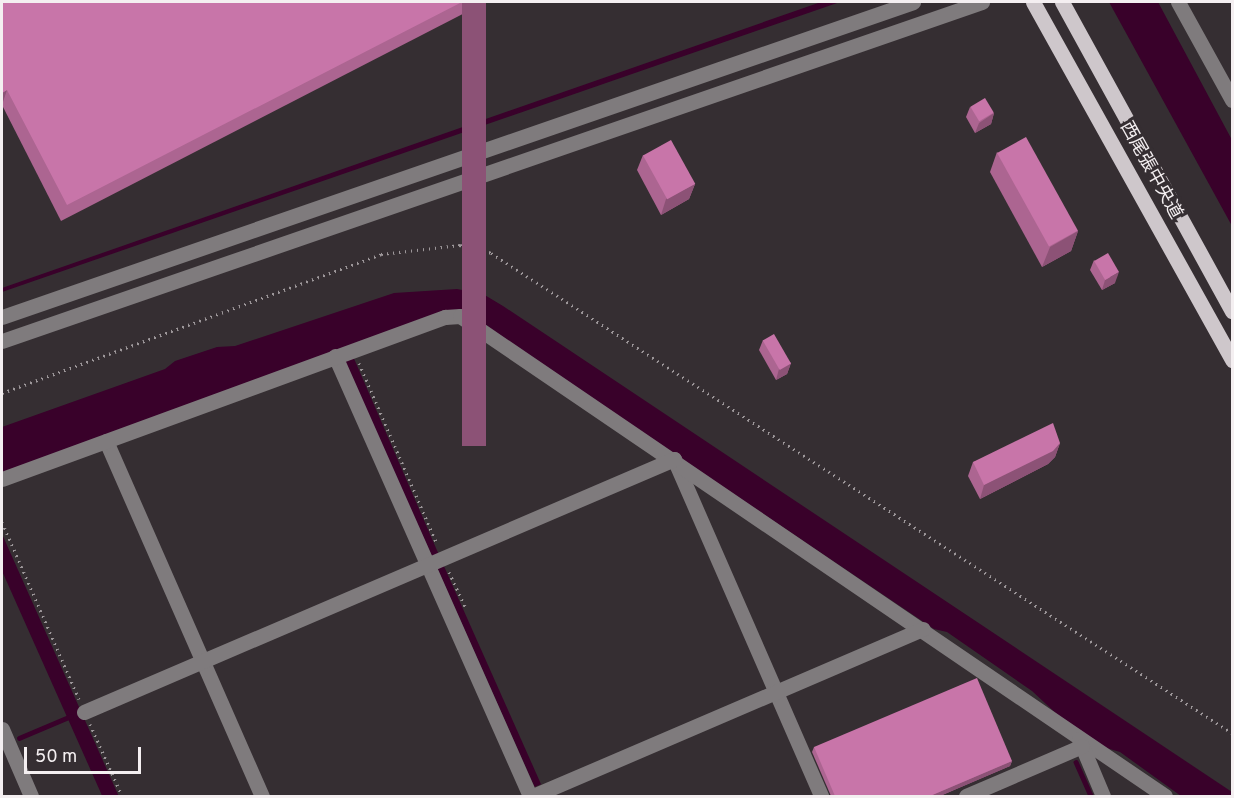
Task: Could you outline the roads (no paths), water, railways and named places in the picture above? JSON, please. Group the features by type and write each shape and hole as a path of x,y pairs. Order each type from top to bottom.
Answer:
{"main road":[{"name":"西尾張中央道","path":"1033,2 1233,360"},
{"name":"西尾張中央道","path":"1062,2 1233,311"}],"street":[{"path":"2,316 913,2"},
{"path":"2,341 982,2"},
{"path":"1178,2 1233,100"},
{"path":"2,479 445,317 460,316 674,459 923,629 1079,740 1165,796"},
{"path":"345,353 428,565 531,796 923,629"},
{"path":"106,441 262,796"},
{"path":"84,712 674,459"},
{"path":"674,459 821,796"},
{"path":"2,729 31,796"},
{"path":"966,796 1079,740"},
{"path":"1079,740 1103,796"}],"waterway":[{"path":"19,738 71,716"},
{"path":"1076,762 1091,796"}]}
